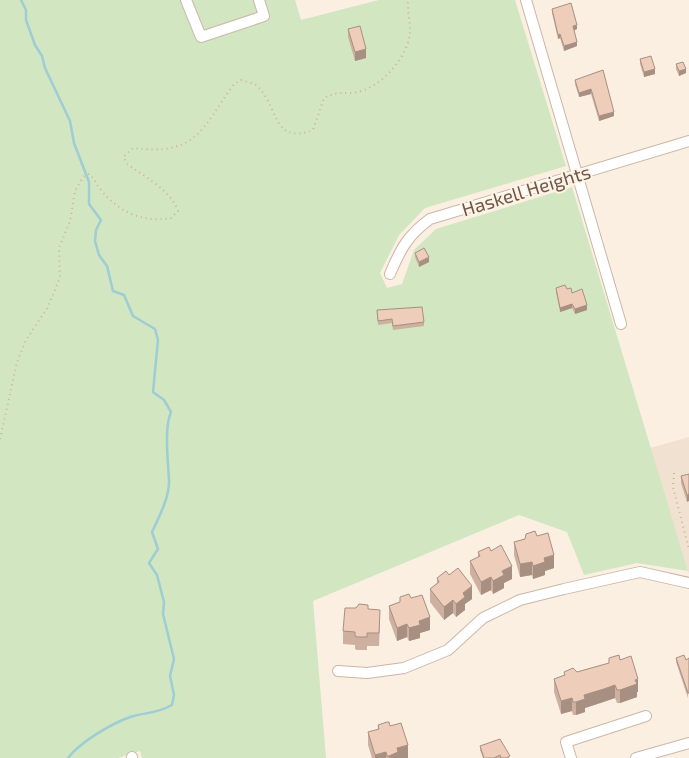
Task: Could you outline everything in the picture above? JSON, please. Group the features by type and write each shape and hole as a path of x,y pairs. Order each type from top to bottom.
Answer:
{"street":[{"path":"186,0 201,37 264,16 259,0"},
{"path":"526,0 579,174 621,324"},
{"name":"Haskell Heights","path":"390,274 403,245 417,229 430,219 689,141"},
{"path":"338,671 367,673 404,668 448,650 483,618 520,600 640,572 689,583"},
{"path":"571,758 566,742 646,716"},
{"path":"636,758 689,743"}],"path":[{"path":"0,439 17,362 26,340 48,307 60,277 59,248 70,221 75,191 83,177 89,174 100,189 124,212 148,219 171,218 178,211 175,203 151,179 126,163 124,156 133,148 156,151 184,146 198,136 234,84 241,80 255,84 266,98 278,124 288,132 301,135 313,130 324,98 335,92 356,93 368,89 402,57 410,37 408,0"},
{"path":"674,472 673,486 689,549"}],"shaded area":[{"path":"689,437 689,574 650,448"}],"green space":[{"path":"0,0 295,0 301,20 379,0 515,0 566,166 425,208 399,235 380,273 387,288 402,284 414,250 436,229 572,187 688,571 637,563 584,575 567,532 519,515 313,601 326,758 142,758 140,751 118,758 0,758"}],"building":[{"path":"571,3 577,25 573,26 577,42 564,46 560,34 558,35 552,9"},
{"path":"360,26 366,49 355,52 348,29"},
{"path":"651,56 655,69 644,72 640,59"},
{"path":"683,62 686,69 679,71 676,64"},
{"path":"603,70 614,112 599,116 591,89 579,93 575,80"},
{"path":"424,248 429,257 419,262 415,253"},
{"path":"565,285 567,289 571,288 572,293 582,289 587,305 575,309 572,304 560,308 556,288"},
{"path":"422,307 424,322 393,326 392,319 378,321 377,310"},
{"path":"689,474 689,494 687,495 681,476"},
{"path":"535,531 537,536 548,533 554,555 544,558 545,562 533,566 532,562 520,564 514,542 525,539 526,534"},
{"path":"501,545 512,566 502,571 504,575 493,581 491,577 481,582 470,561 480,556 478,552 489,547 491,551"},
{"path":"458,568 472,586 463,593 465,597 456,604 453,600 444,607 430,589 439,582 437,578 446,571 449,575"},
{"path":"409,594 411,598 422,595 430,617 419,621 420,625 409,628 407,624 397,628 389,606 400,602 400,597"},
{"path":"359,604 368,605 368,609 380,610 379,633 367,633 367,637 357,637 355,632 343,631 345,608 356,608"},
{"path":"619,655 620,660 631,656 638,679 635,680 637,684 620,690 617,690 615,685 584,695 585,699 576,702 573,702 572,698 561,701 554,679 565,675 564,672 573,668 577,672 609,663 609,658"},
{"path":"684,655 686,660 689,658 689,693 676,658"},
{"path":"389,722 390,726 401,723 408,745 397,748 398,752 389,756 387,756 386,752 375,755 368,732 379,729 378,725"},
{"path":"500,739 510,756 501,758 500,755 494,758 484,758 480,746"}],"waterway":[{"path":"21,0 26,10 26,20 35,45 42,56 45,68 70,121 74,143 89,182 89,204 101,220 96,230 95,241 99,255 107,266 113,291 124,295 133,316 155,329 158,340 153,392 164,400 171,412 167,435 168,493 152,532 158,549 149,563 157,575 164,602 163,614 174,659 170,676 174,695 172,705 130,717 114,724 96,734 68,758"}]}
